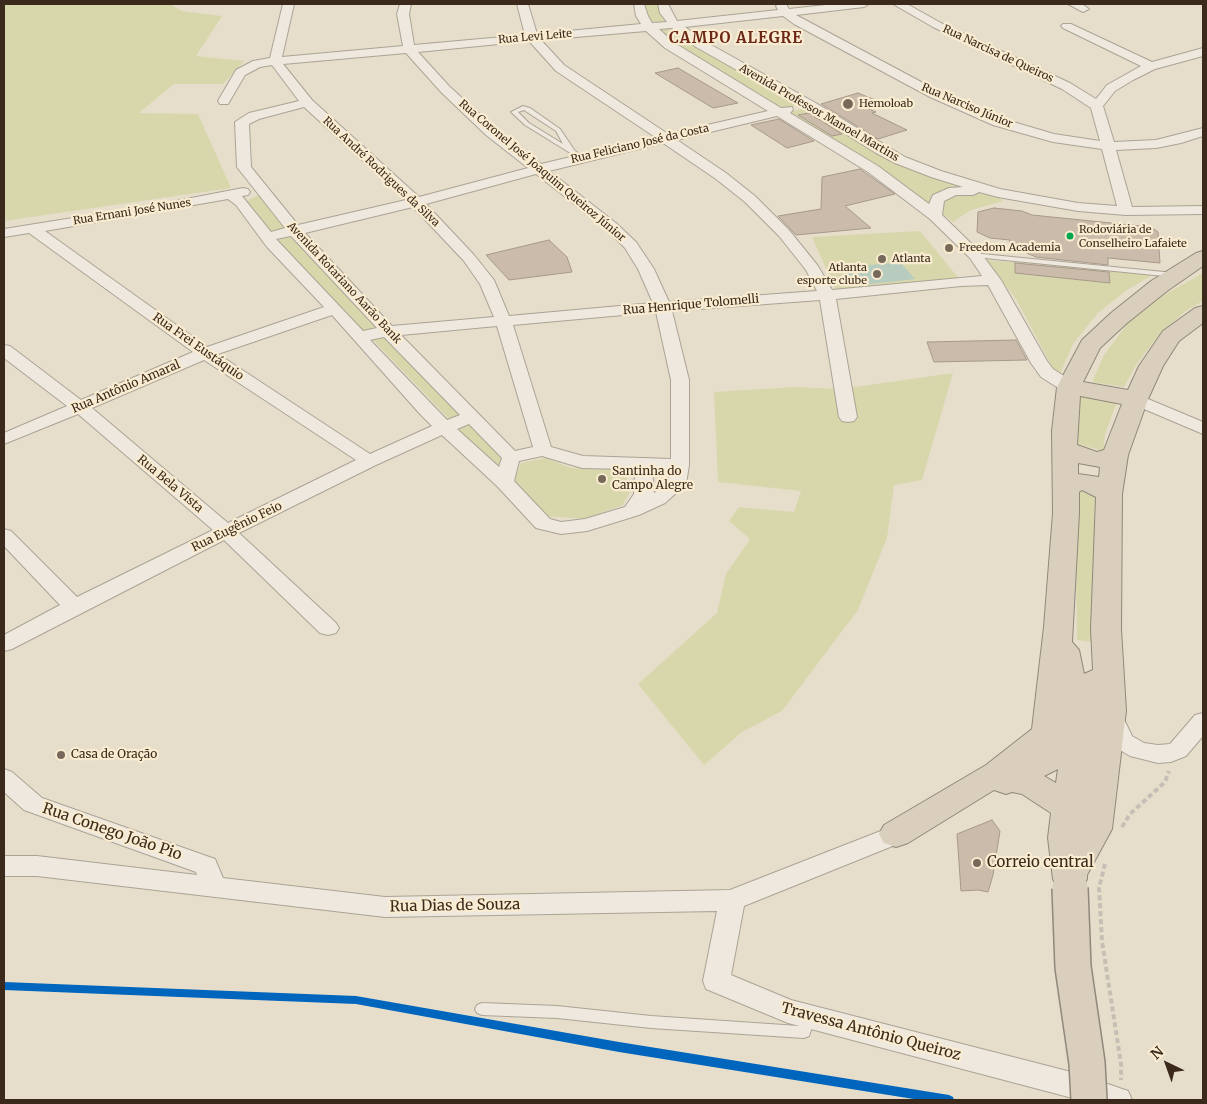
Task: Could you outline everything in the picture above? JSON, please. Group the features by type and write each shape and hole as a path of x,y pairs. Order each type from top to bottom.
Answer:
{"highway":[{"path":"896,834 997,773 1046,734 1059,627 1066,513 1064,431 1069,387 1090,345 1119,318 1174,275 1203,258"},
{"path":"1070,881 1095,829 1110,711 1106,629 1109,494 1116,455 1136,399 1152,366 1172,336 1203,313"},
{"path":"1069,387 1136,399"},
{"path":"1065,449 1083,457 1098,460 1116,455"},
{"path":"1065,488 1078,482 1090,483 1109,494"},
{"path":"1059,627 1080,734 1065,838 1070,881 1073,967 1087,1063 1084,1094"},
{"path":"896,834 1010,780 1068,748 1080,734 1092,714 1098,651 1106,629"},
{"path":"1010,780 1031,784 1068,808"}],"street":[{"path":"275,61 288,4"},
{"path":"405,4 403,14 409,49"},
{"path":"522,4 532,37 544,53 560,68 721,176 750,199 784,233 813,269 827,295 848,417"},
{"name":"Avenida Professor Manoel Martins","path":"639,4 642,16 649,27 669,44 873,168 935,216 975,255 994,280 1039,363 1047,374 1069,387"},
{"name":"Avenida Professor Manoel Martins","path":"663,4 674,24 700,44 809,105 900,160 998,193 1078,207 1126,211 1203,210"},
{"name":"Rua Levi Leite","path":"224,101 240,73 257,64 275,61 649,27 783,7 864,4"},
{"name":"Rua Narcisa de Queiros","path":"899,4 937,25 1066,86 1097,106"},
{"name":"Rua Narciso Júnior","path":"783,7 798,22 824,37 934,94 998,122 1053,138 1108,146 1156,144 1182,139 1203,132"},
{"path":"1067,26 1151,66"},
{"name":"Rua Coronel José Joaquim Queiroz Júnior","path":"409,49 445,89 491,132 611,226 630,245 646,269 663,306 680,380 680,465 677,484 658,500 632,511 587,525 561,528 543,524"},
{"path":"1126,211 1097,106 1111,88 1151,66 1203,52"},
{"name":"Rua André Rodrigues da Silva","path":"275,61 307,103 416,202 469,258 488,283 504,322 543,450"},
{"path":"1066,86 1111,88"},
{"name":"Avenida Rotariano Aarão Bank","path":"307,103 254,116 242,122 244,167 295,231 388,331 511,457"},
{"name":"Rua Feliciano José da Costa","path":"267,237 416,202 538,169 577,155 664,138 809,105"},
{"name":"Rua Ernani José Nunes","path":"4,233 231,195 260,187"},
{"path":"935,216 938,198 945,194 954,191 998,193"},
{"name":"Avenida Rotariano Aarão Bank","path":"231,195 241,202 267,237 335,308 358,337 444,427 504,482 543,524"},
{"name":"Rua Frei Eustáquio","path":"31,228 206,353 368,461"},
{"name":"Rua Henrique Tolomelli","path":"358,337 388,331 504,322 663,306 827,295 961,281 994,280"},
{"name":"Rua Antônio Amaral","path":"4,439 206,353 335,308"},
{"name":"Rua Bela Vista","path":"4,350 80,407 228,532 328,628"},
{"path":"1136,399 1203,429"},
{"name":"Rua Eugênio Feio","path":"4,644 74,607 368,461 444,427 472,418"},
{"path":"504,482 511,457 543,450 582,462 680,465"},
{"path":"632,511 644,494 645,481 644,471 634,464"},
{"path":"4,535 74,607"},
{"path":"1110,711 1123,741 1138,750 1158,754 1171,753 1178,750 1203,721"},
{"name":"Rua Conego João Pio","path":"4,778 33,804 206,866 214,888"},
{"name":"Rua Dias de Souza","path":"4,866 37,866 384,908 732,900 896,834"},
{"name":"Travessa Antônio Queiroz","path":"732,900 716,981 788,1011 1084,1094 1119,1091"}],"lane":[{"path":"523,108 536,114 558,130 577,155 526,124 514,112 523,108"},
{"path":"975,255 1174,275"},
{"path":"482,1009 557,1012 651,1022 804,1032 809,1016"}],"path":[{"path":"1120,831 1130,814 1165,782 1178,750"},
{"path":"1108,855 1099,888 1102,941 1121,1064 1119,1091"}],"green space":[{"path":"4,4 170,4 182,11 222,16 196,56 244,61 223,84 174,84 139,113 198,114 231,188 4,221"},
{"path":"641,4 666,4 671,22 652,24"},
{"path":"673,25 802,104 779,110 677,46 656,27"},
{"path":"809,107 880,151 980,190 942,189 930,212 785,113"},
{"path":"956,191 991,195 999,197 1003,201 971,210 953,222 939,211 948,198"},
{"path":"262,193 287,229 273,233 247,201"},
{"name":"Atlanta","path":"920,231 960,280 835,289 812,237"},
{"path":"289,232 382,330 365,334 275,237"},
{"path":"986,260 1154,274 1127,290 1098,313 1073,344 1058,378 1016,299"},
{"path":"1203,273 1203,301 1186,311 1161,332 1136,365 1124,387 1092,382 1104,355 1130,320 1159,298"},
{"path":"385,333 466,417 453,423 370,337"},
{"path":"953,373 922,480 894,485 887,538 858,610 782,711 742,732 704,765 638,684 717,613 726,574 750,539 729,521 739,507 794,512 801,491 718,482 714,392 795,387 841,389"},
{"path":"1081,393 1118,399 1105,434 1103,451 1078,444 1076,429"},
{"path":"470,422 506,457 502,475 456,429"},
{"path":"546,458 571,468 623,469 631,490 623,505 584,519 544,516 513,481 521,463"},
{"path":"1075,490 1095,493 1093,642 1077,640"}],"shaded area":[{"name":"Atlanta esporte clube","path":"900,262 915,279 853,286 838,268"}],"building":[{"path":"678,68 738,103 713,108 655,73"},
{"path":"858,93 880,102 865,107 876,112 872,113 907,130 878,139 821,104"},
{"path":"809,113 842,134 832,136 798,115"},
{"path":"779,119 814,141 787,148 751,125"},
{"path":"860,169 895,194 845,206 871,228 796,235 778,216 821,209 822,177"},
{"name":"Rodoviária de Conselheiro Lafaiete","path":"994,208 1022,211 1032,215 1151,227 1158,232 1160,263 1108,258 1108,265 1036,257 1010,246 1010,240 990,238 977,232 978,212"},
{"path":"549,240 567,257 572,272 509,280 486,255"},
{"path":"1015,263 1109,272 1110,283 1015,273"},
{"path":"1016,340 1027,360 934,362 927,342"},
{"name":"Correio central","path":"992,820 1000,831 993,875 988,892 978,890 961,891 957,834"}],"transit line":[{"path":"4,986 356,1000 619,1047 949,1100"}],"place":[{"name":"Hemoloab","path":"848,104"},
{"name":"Rodoviária de Conselheiro Lafaiete","path":"1070,236"},
{"name":"Freedom Academia","path":"949,248"},
{"name":"Atlanta","path":"882,259"},
{"name":"Atlanta esporte clube","path":"877,274"},
{"name":"Santinha do Campo Alegre","path":"602,479"},
{"name":"Casa de Oração","path":"61,755"},
{"name":"Correio central","path":"977,863"}],"district":[{"name":"CAMPO ALEGRE","path":"736,39"}]}
